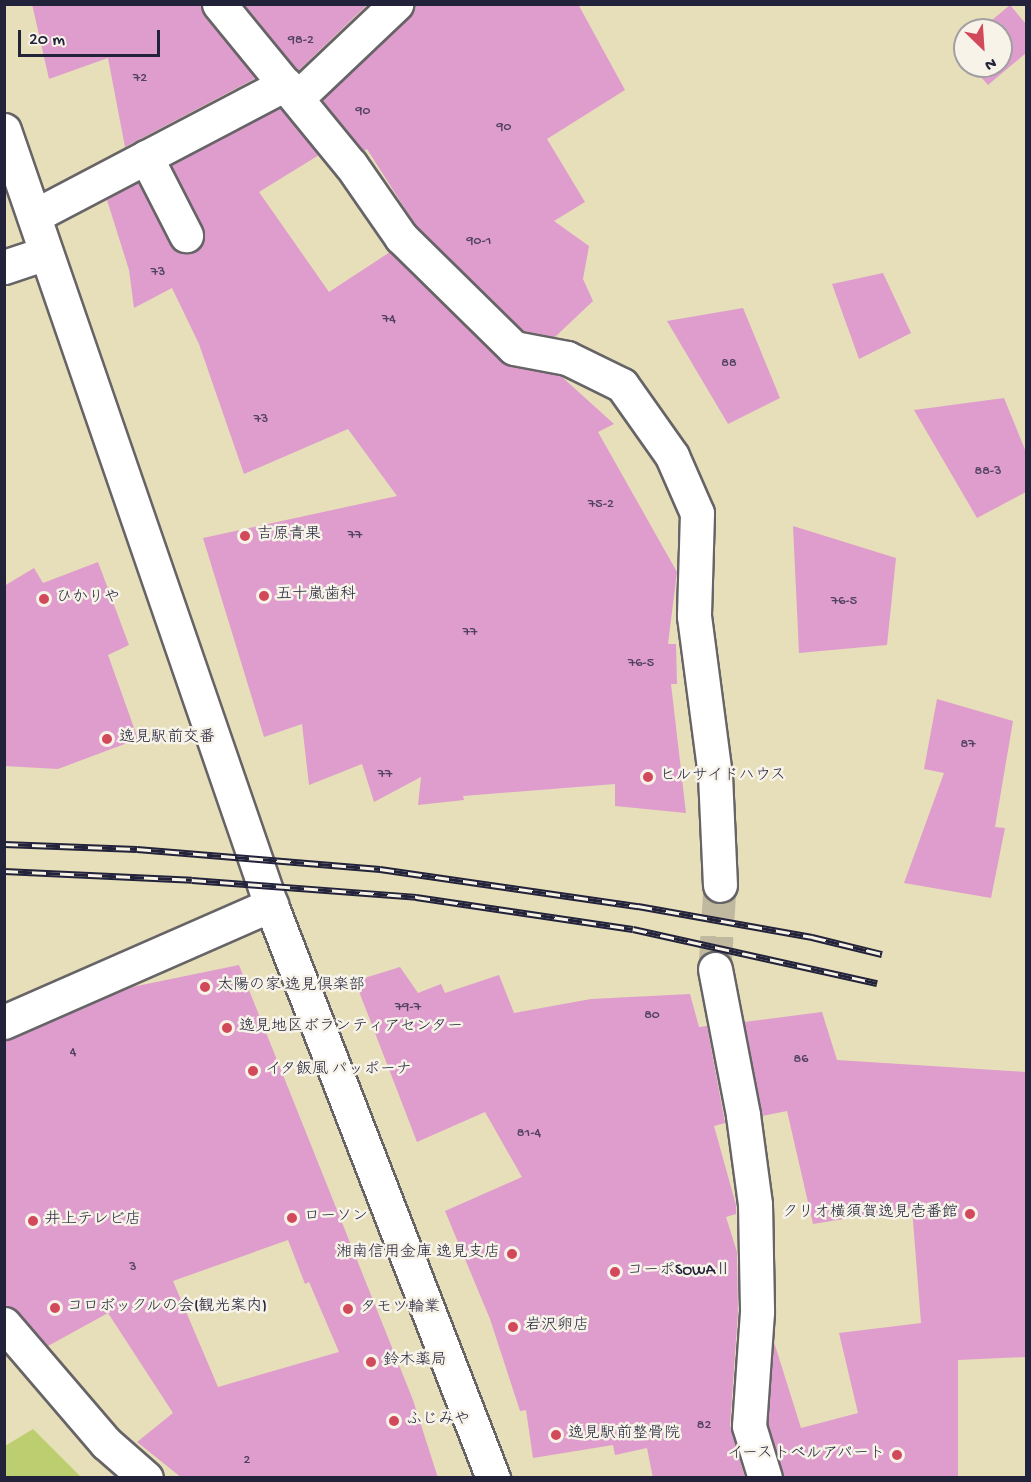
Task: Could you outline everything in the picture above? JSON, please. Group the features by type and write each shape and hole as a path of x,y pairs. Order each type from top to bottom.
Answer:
{"street":[{"path":"219,4 291,91 401,237 514,348 567,358 622,385 672,456 696,513 694,616 715,775 720,885"},
{"path":"34,216 146,157 291,91 396,4"},
{"path":"4,130 272,905 493,1478"},
{"path":"146,157 186,235"},
{"path":"4,267 46,253"},
{"path":"4,1022 272,905"},
{"path":"715,969 743,1115 755,1204 757,1312 749,1426 765,1478"},
{"path":"4,1324 106,1443 146,1478"}],"green space":[{"path":"33,1429 81,1477 5,1477 5,1446"}],"building":[{"path":"32,4 201,4 204,16 256,78 125,147 108,58 49,79"},
{"path":"244,4 368,4 298,71"},
{"path":"414,4 578,4 625,90 547,139 585,202 554,221 589,246 583,279 593,301 555,337 523,331 416,226 367,149 364,151 322,100 409,18"},
{"path":"1010,5 1026,24 1026,53 1013,64 1013,18 994,18"},
{"path":"982,78 996,78 988,85"},
{"path":"280,108 319,155 259,192 329,292 390,252 501,361 562,377 614,424 598,432 677,572 668,644 676,644 677,684 671,684 686,813 615,806 615,784 463,796 464,800 418,805 421,777 374,802 362,764 309,785 302,724 264,737 203,538 397,496 348,429 244,474 199,344 172,288 134,308 129,270 107,200 138,182 170,244 184,254 195,251 202,245 203,227 171,165"},
{"path":"883,273 911,333 859,359 832,284"},
{"path":"743,308 780,398 728,424 667,321"},
{"path":"1004,398 1026,452 1026,492 977,518 914,410"},
{"path":"793,526 896,558 887,645 799,653"},
{"path":"98,562 129,645 108,655 138,739 58,769 4,766 4,586 34,568 43,583"},
{"path":"937,699 1013,721 995,827 1005,828 991,898 904,883 944,773 924,769"},
{"path":"239,965 413,1400 438,1478 182,1478 137,1442 173,1413 108,1313 48,1346 18,1312 4,1306 4,1042 132,987","holes":["288,1240 305,1284 309,1282 339,1352 218,1387 173,1281"]},
{"path":"400,967 418,993 441,984 445,993 499,975 514,1013 591,999 690,994 699,1027 707,1026 725,1123 714,1126 736,1205 736,1214 726,1217 737,1252 738,1312 730,1425 745,1478 653,1478 647,1448 615,1455 613,1445 533,1458 526,1410 520,1411 490,1319 445,1211 522,1177 485,1112 417,1142 355,981"},
{"path":"822,1012 837,1060 1026,1072 1026,1357 958,1360 958,1478 783,1478 768,1424 774,1342 801,1428 858,1413 839,1333 921,1323 912,1208 813,1224 787,1111 762,1116 744,1022"}],"tunnel":[{"path":"715,969 720,885"}],"railway":[{"path":"4,844 137,849 380,869 638,906 812,937 882,954"},
{"path":"4,871 192,880 416,897 633,929 877,983"}],"place":[{"name":"吉原青果","path":"245,536"},
{"name":"五十嵐歯科","path":"264,596"},
{"name":"ひかりや","path":"44,599"},
{"name":"逸見駅前交番","path":"107,739"},
{"name":"ヒルサイドハウス","path":"648,777"},
{"name":"太陽の家 逸見倶楽部","path":"205,987"},
{"name":"逸見地区ボランティアセンター","path":"227,1028"},
{"name":"イタ飯風 パッポーナ","path":"253,1071"},
{"name":"クリオ横須賀逸見壱番館","path":"970,1214"},
{"name":"ローソン","path":"292,1218"},
{"name":"井上テレビ店","path":"33,1221"},
{"name":"湘南信用金庫 逸見支店","path":"512,1254"},
{"name":"コーポSOWAⅡ","path":"615,1272"},
{"name":"コロボックルの会(観光案内)","path":"55,1308"},
{"name":"タモツ輪業","path":"348,1309"},
{"name":"岩沢卵店","path":"513,1327"},
{"name":"鈴木薬局","path":"371,1362"},
{"name":"ふじみや","path":"394,1421"},
{"name":"逸見駅前整骨院","path":"556,1435"},
{"name":"イーストベルアパート","path":"897,1455"}]}
